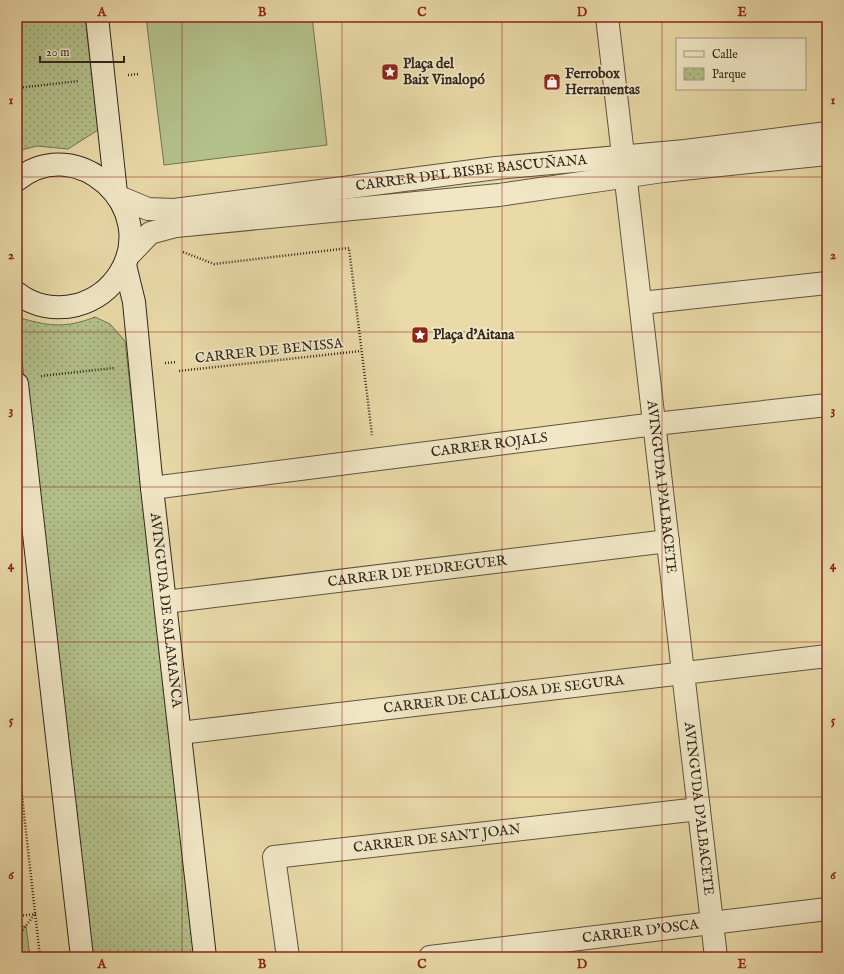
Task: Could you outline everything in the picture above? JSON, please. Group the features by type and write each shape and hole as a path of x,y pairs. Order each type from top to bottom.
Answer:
{"street":[{"path":"97,17 117,195"},
{"name":"AVINGUDA D'ALBACETE","path":"607,17 716,957"},
{"name":"CARRER DEL BISBE BASCUÑANA","path":"117,195 148,209 174,210 496,168 685,151 827,133"},
{"name":"CARRER DEL BISBE BASCUÑANA","path":"17,293 33,302 50,307 66,308 85,303 100,295 114,282 127,260 150,233 176,226 499,195 625,178 663,171 827,154"},
{"path":"17,180 36,170 51,166 70,166 88,171 103,180 117,195 126,210 131,229 127,260"},
{"name":"AVINGUDA DE SALAMANCA","path":"127,260 134,302 152,488 205,957"},
{"path":"641,303 827,283"},
{"path":"17,384 82,957"},
{"name":"CARRER ROJALS","path":"152,488 655,424 827,405"},
{"name":"CARRER DE PEDREGUER","path":"165,602 668,541"},
{"name":"CARRER DE CALLOSA DE SEGURA","path":"180,733 827,656"},
{"name":"CARRER DE SANT JOAN","path":"288,957 274,857 699,809"},
{"name":"CARRER D'OSCA","path":"430,957 827,909"}],"path":[{"path":"178,250 214,264 349,248 372,436"},
{"name":"CARRER DE BENISSA","path":"179,371 361,350"},
{"path":"40,376 177,362"},
{"path":"17,751 40,957"},
{"path":"17,916 36,914"},
{"path":"17,937 36,914"}],"green space":[{"path":"17,17 85,17 98,130 68,149 37,146 17,151"},
{"path":"146,17 312,17 327,145 164,165"},
{"path":"17,317 47,324 65,325 95,317 110,324 125,341 194,957 91,957"},
{"path":"26,926 30,957 17,957 17,927"}],"place":[{"name":"Plaça del Baix Vinalopó","path":"390,72"},
{"name":"Ferrobox Herramentas","path":"552,82"},
{"name":"Plaça d'Aitana","path":"420,335"}]}
